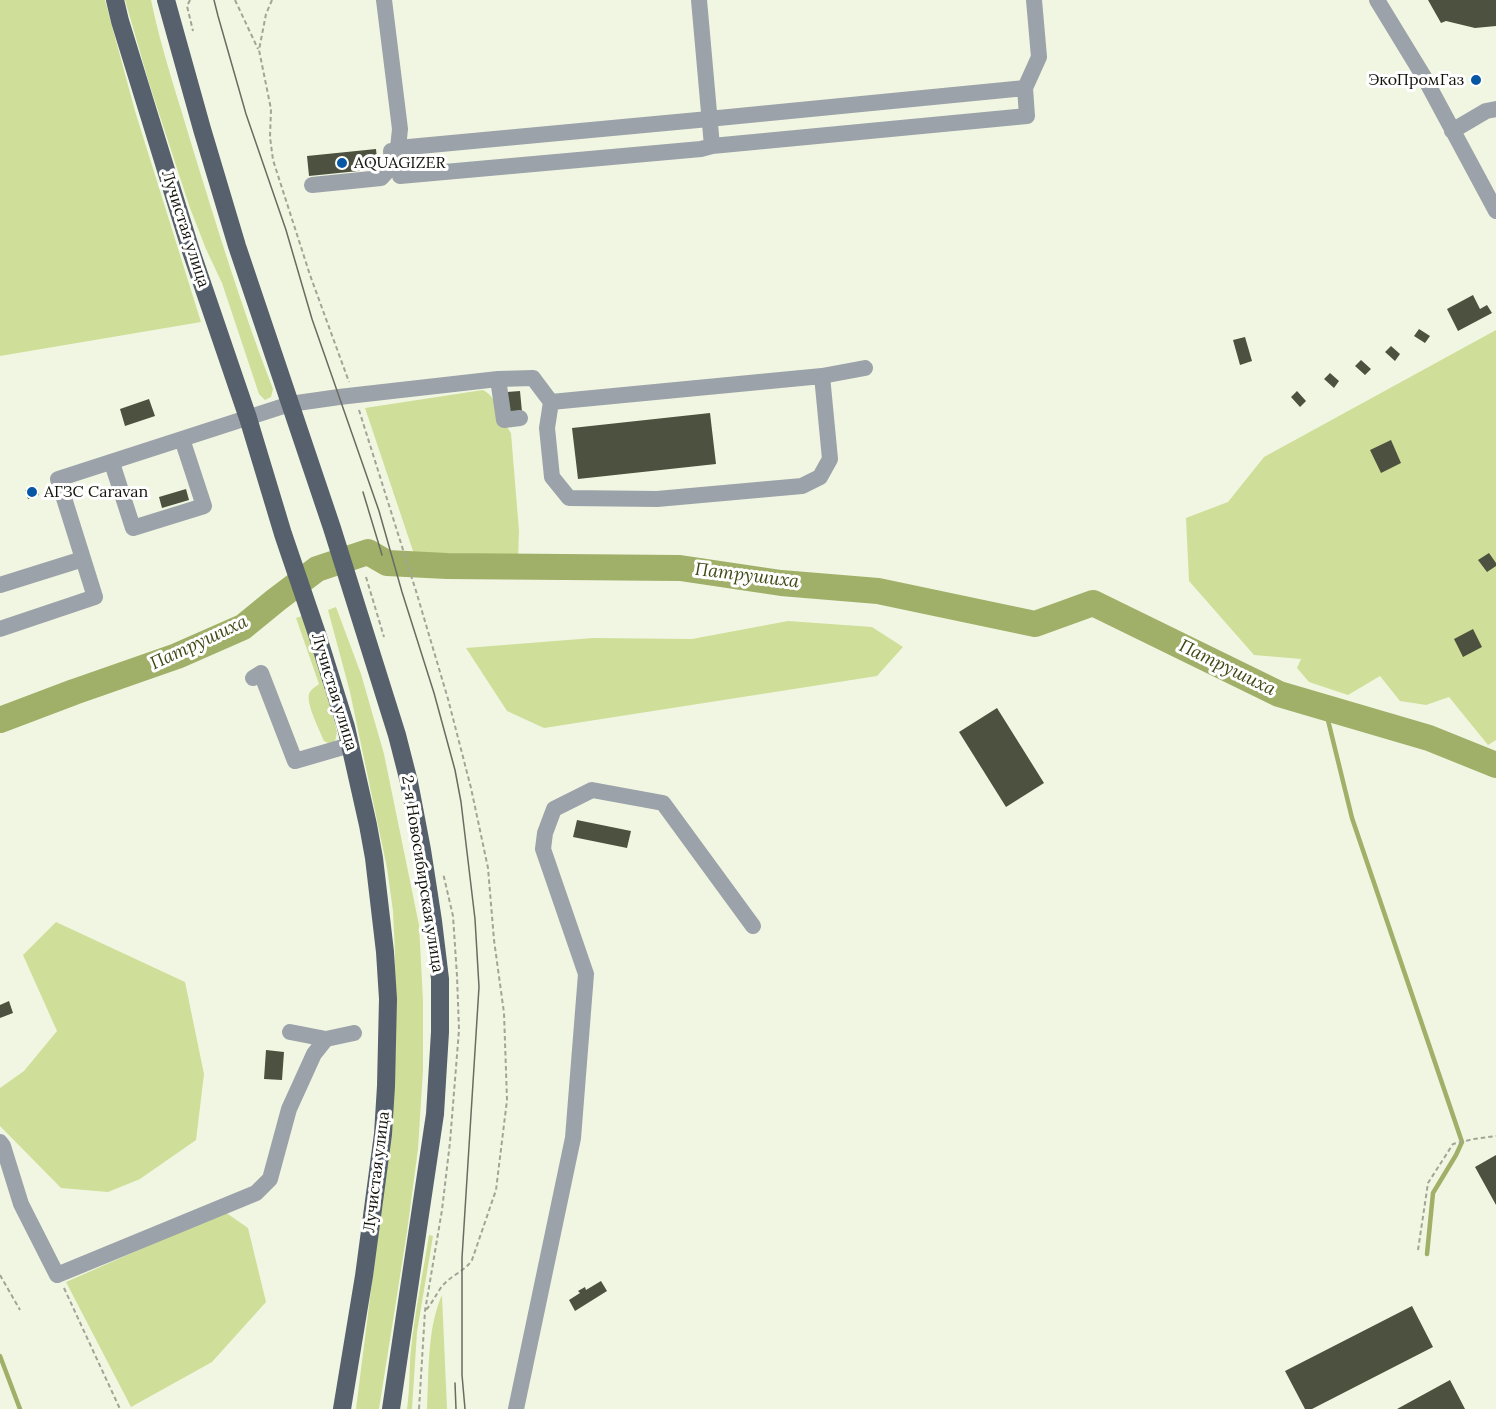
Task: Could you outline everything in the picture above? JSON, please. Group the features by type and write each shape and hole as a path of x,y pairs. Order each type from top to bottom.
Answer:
{"main road":[{"name":"Лучистая улица","path":"115,0 191,251 248,418 346,727 374,858 388,999 386,1086 383,1134 364,1276 342,1409"},
{"path":"166,0 228,216 290,405"},
{"name":"2-я Новосибирская улица","path":"290,405 332,528 397,735 418,826 440,979 440,1032 435,1114 391,1409"}],"street":[{"path":"312,185 381,178 392,166 394,140 400,129 384,0"},
{"path":"699,0 712,146"},
{"path":"394,140 400,176 1027,117 1024,88 1039,57 1034,0"},
{"path":"1377,0 1424,76 1496,211"},
{"path":"394,140 710,119 1024,88"},
{"path":"1452,131 1486,111 1496,110"},
{"path":"551,402 822,376 866,368"},
{"path":"0,629 95,597 58,479 290,405 339,397 498,379 533,378 551,402 547,428 552,477 569,498 657,499 802,486 820,477 830,459 822,376"},
{"path":"498,379 504,420 520,418"},
{"path":"112,463 133,528 204,506 182,439"},
{"path":"0,585 83,560"},
{"path":"253,678 261,673 295,761 350,745"},
{"path":"516,1409 573,1138 586,974 543,849 545,833 554,809 592,790 663,803 753,926"},
{"path":"290,1032 326,1039 354,1033"},
{"path":"0,1142 21,1204 57,1275 256,1193 270,1179 286,1109 314,1054 326,1039"}],"path":[{"path":"190,0 187,6 195,40"},
{"path":"235,0 259,50 271,109 270,137 273,160 310,275 351,387"},
{"path":"259,50 266,14 272,0"},
{"path":"358,410 416,591 468,777 488,868 494,940 504,1013 507,1100 496,1190 472,1260 469,1265 445,1283 425,1311"},
{"path":"1418,1250 1428,1183 1453,1144 1496,1136"},
{"path":"0,1275 20,1310"},
{"path":"57,1275 120,1409"}],"green space":[{"path":"0,0 105,0 135,111 201,322 0,356"},
{"path":"125,0 151,0 165,55 211,207 240,298 273,389 271,397 265,400 259,394 222,283 190,208 149,83"},
{"path":"1496,330 1496,740 1488,745 1449,697 1426,705 1400,701 1380,676 1348,695 1309,682 1297,668 1301,659 1254,655 1189,581 1186,518 1228,502 1264,457"},
{"path":"483,390 493,399 511,433 519,531 518,560 415,557 365,408"},
{"path":"336,607 361,674 384,754 419,925 423,1001 423,1070 418,1149 379,1409 356,1409 392,1123 396,1039 393,911 387,868 350,692 328,610"},
{"path":"302,616 329,696 337,732 335,742 330,744 324,741 310,704 309,694 319,684 296,618"},
{"path":"788,621 872,627 903,647 877,676 544,728 507,711 466,648 593,638 692,639"},
{"path":"56,922 185,982 204,1074 196,1140 140,1179 108,1192 61,1188 0,1126 0,1088 24,1071 57,1031 23,955"},
{"path":"225,1212 248,1228 266,1302 212,1362 131,1407 66,1282"},
{"path":"429,1235 433,1236 417,1332 412,1409 407,1409 410,1357"},
{"path":"442,1295 447,1409 427,1409 431,1336"}],"building":[{"path":"1428,0 1496,0 1496,26 1475,28 1446,21 1441,23"},
{"name":"AQUAGIZER","path":"376,149 378,169 309,176 307,156"},
{"path":"1473,295 1480,309 1487,305 1492,313 1458,331 1447,309"},
{"path":"1419,329 1430,336 1425,343 1414,336"},
{"path":"1245,337 1252,361 1240,365 1233,340"},
{"path":"1391,346 1400,354 1395,361 1385,352"},
{"path":"1361,360 1371,369 1365,375 1355,366"},
{"path":"1330,373 1339,381 1334,388 1324,379"},
{"path":"520,391 522,412 509,413 507,392"},
{"path":"1297,391 1306,401 1300,407 1291,397"},
{"path":"149,399 155,416 125,426 120,409"},
{"path":"710,413 716,464 578,479 572,428"},
{"path":"1391,440 1401,463 1381,473 1370,450"},
{"path":"36,486 39,495 28,499 25,490"},
{"path":"186,489 189,500 162,508 159,497"},
{"path":"1489,553 1496,566 1487,572 1478,560"},
{"path":"1473,629 1482,647 1463,657 1454,639"},
{"path":"997,708 1044,783 1006,807 959,732"},
{"path":"577,820 631,831 627,848 573,837"},
{"path":"9,1001 13,1013 0,1018 0,1005"},
{"path":"266,1050 284,1052 282,1080 264,1079"},
{"path":"1496,1155 1496,1205 1475,1167"},
{"path":"601,1281 607,1291 575,1311 569,1300 580,1293 578,1291 585,1287 586,1290"},
{"path":"1412,1306 1433,1347 1312,1409 1305,1409 1285,1371"},
{"path":"1450,1380 1465,1409 1397,1409"}],"waterway":[{"name":"Патрушиха","path":"0,720 177,656 243,627 317,569 368,552 387,563 447,566 680,568 781,583 878,591 1035,624 1093,603 1279,694 1429,738 1496,765"},
{"path":"1325,708 1352,818 1462,1142 1433,1193 1427,1254"},
{"path":"0,1356 20,1409"}],"tram line":[{"path":"214,0 246,114 286,230 312,319 379,511 434,693 455,770 461,802 475,919 479,987 462,1258 462,1375 465,1409"},
{"path":"363,492 382,555"},
{"path":"455,1383 456,1409"}],"place":[{"name":"ЭкоПромГаз","path":"1476,80"},
{"name":"AQUAGIZER","path":"342,163"},
{"name":"АГЗС Caravan","path":"32,492"}]}
